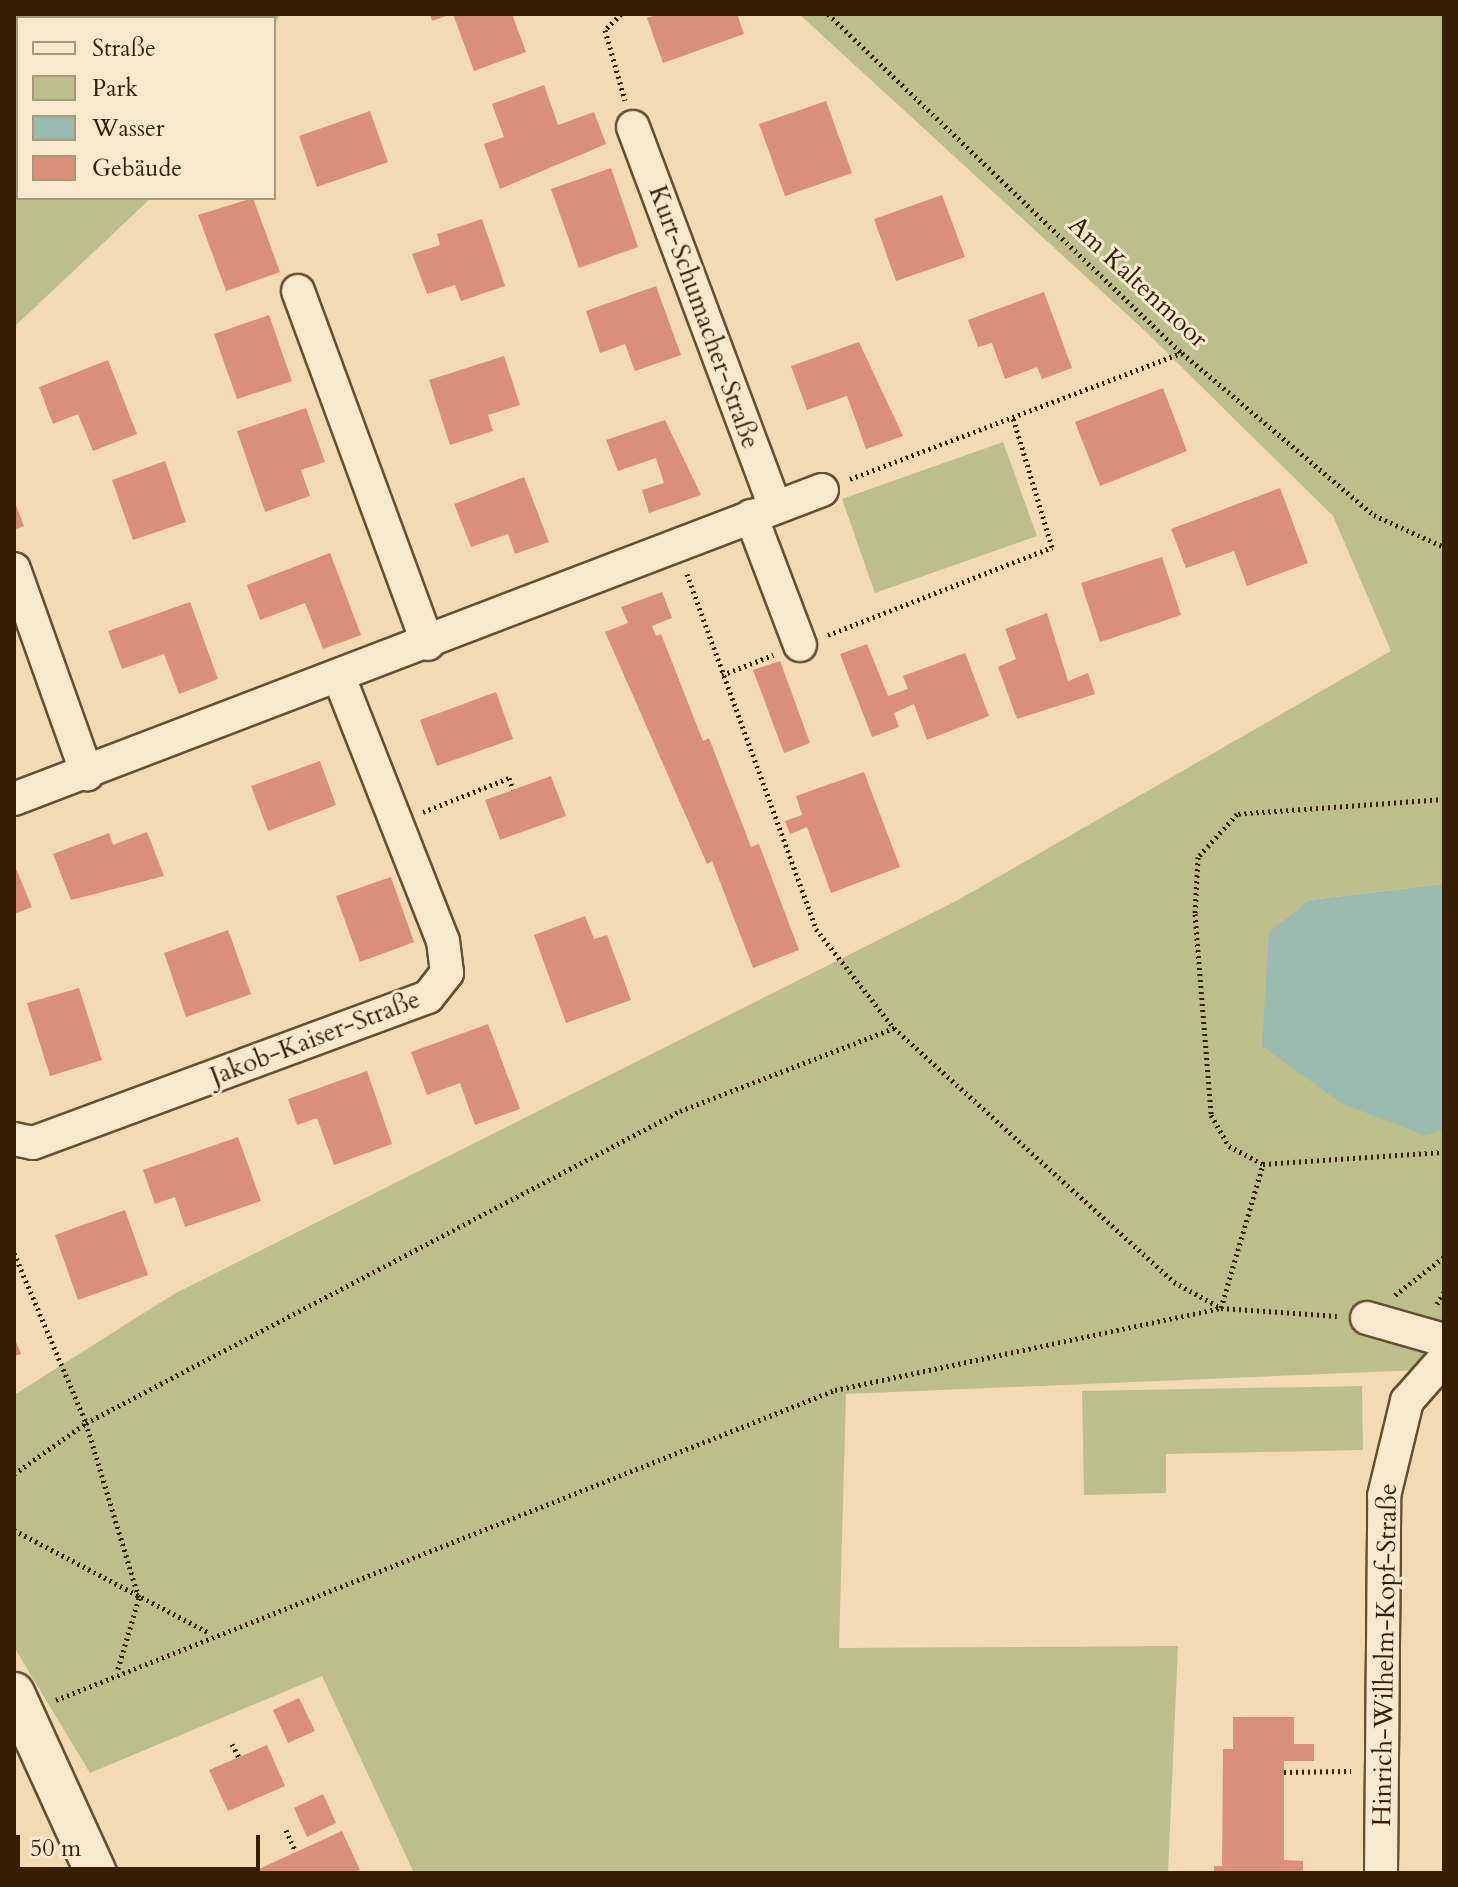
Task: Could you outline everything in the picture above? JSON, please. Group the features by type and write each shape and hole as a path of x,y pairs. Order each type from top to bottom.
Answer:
{"street":[{"name":"Kurt-Schumacher-Straße","path":"633,127 763,512 800,645"},
{"path":"298,291 428,644"},
{"path":"14,799 340,679 822,490"},
{"path":"14,569 87,774"},
{"name":"Jakob-Kaiser-Straße","path":"14,1139 33,1143 428,997 447,973 443,941 340,679"},
{"path":"1367,1318 1444,1340"},
{"name":"Hinrich-Wilhelm-Kopf-Straße","path":"1381,1873 1384,1496 1407,1401 1444,1359"},
{"path":"20,1703 96,1873"}],"path":[{"path":"621,14 605,30 633,127"},
{"name":"Am Kaltenmoor","path":"828,14 1182,353 1374,515 1444,547"},
{"path":"822,490 1182,353"},
{"path":"722,675 1052,547 1013,418"},
{"path":"678,546 816,929 894,1028 1174,1282 1221,1308"},
{"path":"397,823 509,778 513,789"},
{"path":"1444,799 1237,814 1198,857 1195,914 1211,1115 1229,1146 1263,1164 1444,1152"},
{"path":"14,1474 86,1423 680,1111 894,1028"},
{"path":"1221,1308 1263,1164"},
{"path":"14,1253 86,1423 139,1598 117,1672"},
{"path":"20,1703 117,1672 209,1633 835,1390 1221,1308 1367,1318 1444,1257"},
{"path":"14,1530 209,1633"},
{"path":"232,1744 239,1757"},
{"path":"1284,1772 1382,1771"},
{"path":"286,1830 296,1852"}],"green space":[{"path":"14,14 281,14 276,22 276,16 16,16 16,200 149,200 14,327"},
{"path":"799,14 1444,14 1444,884 1310,900 1425,1136 1444,1129 1444,1369 846,1394 839,1648 1178,1646 1168,1873 414,1873 322,1676 90,1773 14,1647 14,1395 174,1294 958,900 1391,651 1333,516 1145,331"},
{"path":"1003,442 1037,536 875,593 842,499"},
{"path":"1362,1386 1363,1450 1166,1454 1166,1493 1084,1495 1082,1391"}],"water":[{"path":"1444,884 1444,1129 1426,1136 1341,1103 1262,1046 1269,932 1310,900"}],"building":[{"path":"430,14 452,14 432,21"},
{"path":"453,14 512,14 526,52 474,71"},
{"path":"659,14 737,14 744,34 663,63 647,18"},
{"path":"544,85 558,125 594,112 606,144 500,189 484,144 504,137 492,104"},
{"path":"826,101 852,173 785,196 759,124"},
{"path":"370,111 388,162 317,187 299,136"},
{"path":"611,168 638,247 579,268 551,189"},
{"path":"942,195 965,257 896,281 874,219"},
{"path":"254,200 280,272 226,291 198,215"},
{"path":"482,219 505,286 461,301 455,285 427,294 412,254 440,245 437,234"},
{"path":"656,286 681,355 635,371 625,344 600,353 586,311"},
{"path":"1044,292 1072,368 1042,379 1037,367 1005,379 992,343 978,347 968,320"},
{"path":"269,315 292,381 237,399 214,334"},
{"path":"859,342 903,436 866,449 847,396 807,410 791,366"},
{"path":"504,356 520,405 488,415 493,431 450,445 429,380"},
{"path":"108,360 137,434 93,451 78,414 53,424 39,387"},
{"path":"1163,388 1187,451 1100,486 1075,422"},
{"path":"306,408 325,462 301,470 310,496 265,512 237,431"},
{"path":"665,420 701,495 649,513 642,490 664,483 656,458 618,471 606,440"},
{"path":"165,461 186,522 133,540 112,480"},
{"path":"524,477 549,542 515,554 508,534 471,547 454,504"},
{"path":"1280,488 1308,563 1247,586 1234,551 1186,568 1171,529"},
{"path":"14,500 24,526 14,530"},
{"path":"330,553 361,635 323,649 305,603 260,620 247,585"},
{"path":"1162,557 1181,615 1100,642 1081,583"},
{"path":"662,592 672,618 652,626 656,636 661,634 703,741 709,738 751,847 759,844 799,950 753,968 712,861 707,864 605,632 628,623 621,607"},
{"path":"190,602 218,679 179,694 164,654 122,669 108,631"},
{"path":"1047,613 1068,681 1088,673 1095,694 1017,719 998,667 1016,659 1005,629"},
{"path":"867,644 888,696 908,689 903,676 965,653 989,716 927,740 914,704 894,713 899,727 872,737 840,654"},
{"path":"780,661 810,743 784,753 753,670"},
{"path":"496,692 513,739 437,766 420,720"},
{"path":"320,761 336,805 268,831 251,786"},
{"path":"864,772 900,867 831,893 807,827 790,834 785,821 802,815 796,796"},
{"path":"551,776 566,816 500,840 485,800"},
{"path":"147,832 164,876 71,900 53,854 109,833 113,845"},
{"path":"14,864 32,907 14,914"},
{"path":"391,877 414,942 360,962 336,896"},
{"path":"585,916 594,939 607,935 631,1000 566,1023 534,935"},
{"path":"228,930 251,994 186,1017 164,953"},
{"path":"79,988 102,1060 50,1076 27,1003"},
{"path":"488,1024 520,1109 475,1125 460,1083 427,1095 411,1052"},
{"path":"367,1071 392,1144 334,1165 317,1118 297,1125 288,1099"},
{"path":"238,1137 261,1201 185,1227 175,1197 155,1204 143,1170"},
{"path":"125,1210 148,1275 78,1300 55,1235"},
{"path":"14,1337 21,1354 14,1356"},
{"path":"299,1698 315,1731 288,1743 273,1710"},
{"path":"1233,1717 1294,1717 1294,1744 1314,1744 1314,1761 1284,1761 1284,1860 1303,1861 1303,1873 1214,1873 1214,1866 1222,1866 1223,1749 1233,1749"},
{"path":"267,1745 285,1786 228,1811 209,1770"},
{"path":"323,1794 336,1823 307,1837 294,1808"},
{"path":"342,1831 360,1870 353,1873 250,1873"}]}
